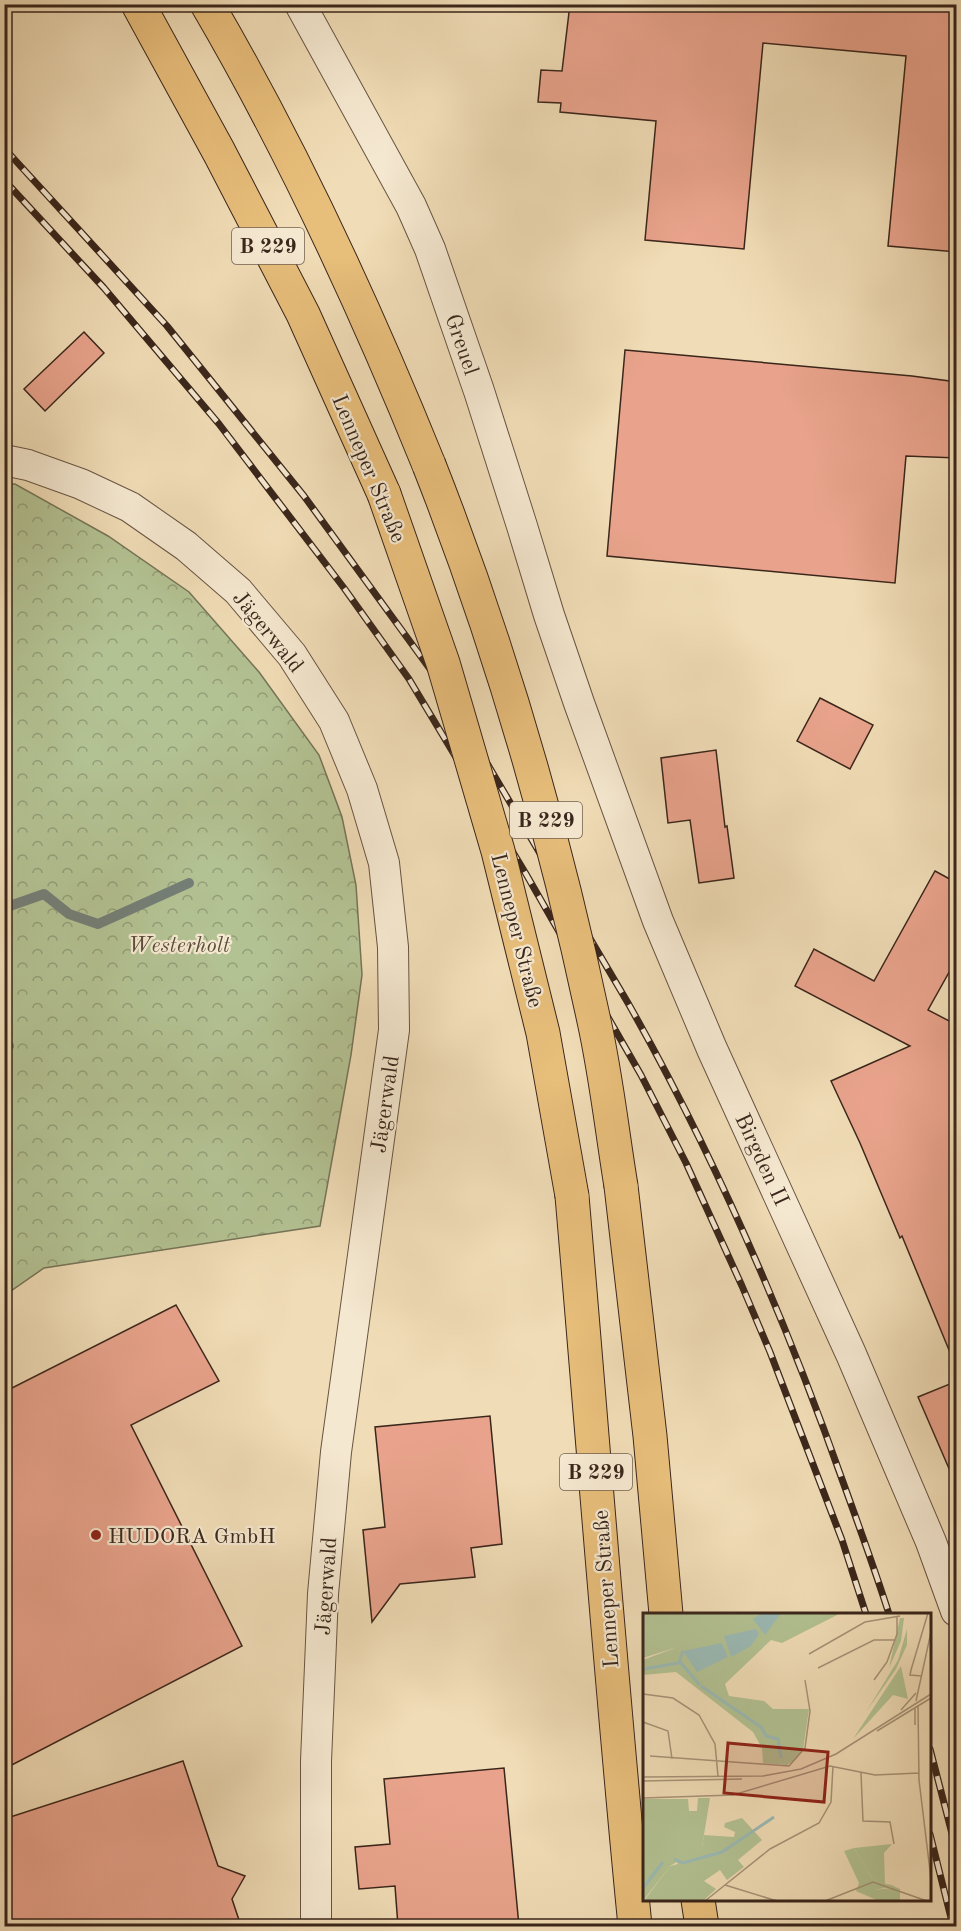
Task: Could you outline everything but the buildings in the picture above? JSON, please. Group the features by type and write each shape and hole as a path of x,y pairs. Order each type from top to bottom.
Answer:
{"main road":[{"name":"Lenneper Straße","path":"138,4 219,152 303,314 384,494 443,663 498,851 543,1034 572,1196 635,1926"},
{"name":"B 229","path":"207,4 242,66 326,229 395,383 446,510 495,650 527,751 558,867 595,1023 621,1186 650,1436 666,1613"},
{"path":"698,1901 702,1926"}],"street":[{"name":"Greuel","path":"300,4 411,206 430,249 462,339 579,703"},
{"name":"Jägerwald","path":"4,460 28,465 81,484 130,507 186,546 238,591 292,655 334,720 362,789 384,863 393,947 394,1030 336,1452 323,1594 316,1761 316,1926"},
{"name":"Birgden II","path":"579,703 658,921 712,1049 766,1163 851,1354 931,1542 957,1611"}],"green space":[{"name":"Westerholt","path":"5,484 15,484 108,536 189,592 259,672 319,755 342,817 356,885 362,975 351,1055 320,1226 44,1268 5,1295"}],"waterway":[{"path":"4,908 44,894 69,914 98,924 189,883"},
{"path":"4,1047 9,1046"}],"railway":[{"path":"4,148 167,326 304,496 438,680 628,1003 660,1060 719,1178 797,1359 873,1564 889,1613"},
{"path":"4,180 104,288 219,424 344,588 409,679 526,874 641,1075 686,1163 770,1352 842,1540 866,1613"},
{"path":"931,1753 956,1849"},
{"path":"931,1838 953,1926"}],"place":[{"name":"HUDORA GmbH","path":"96,1535"}]}
